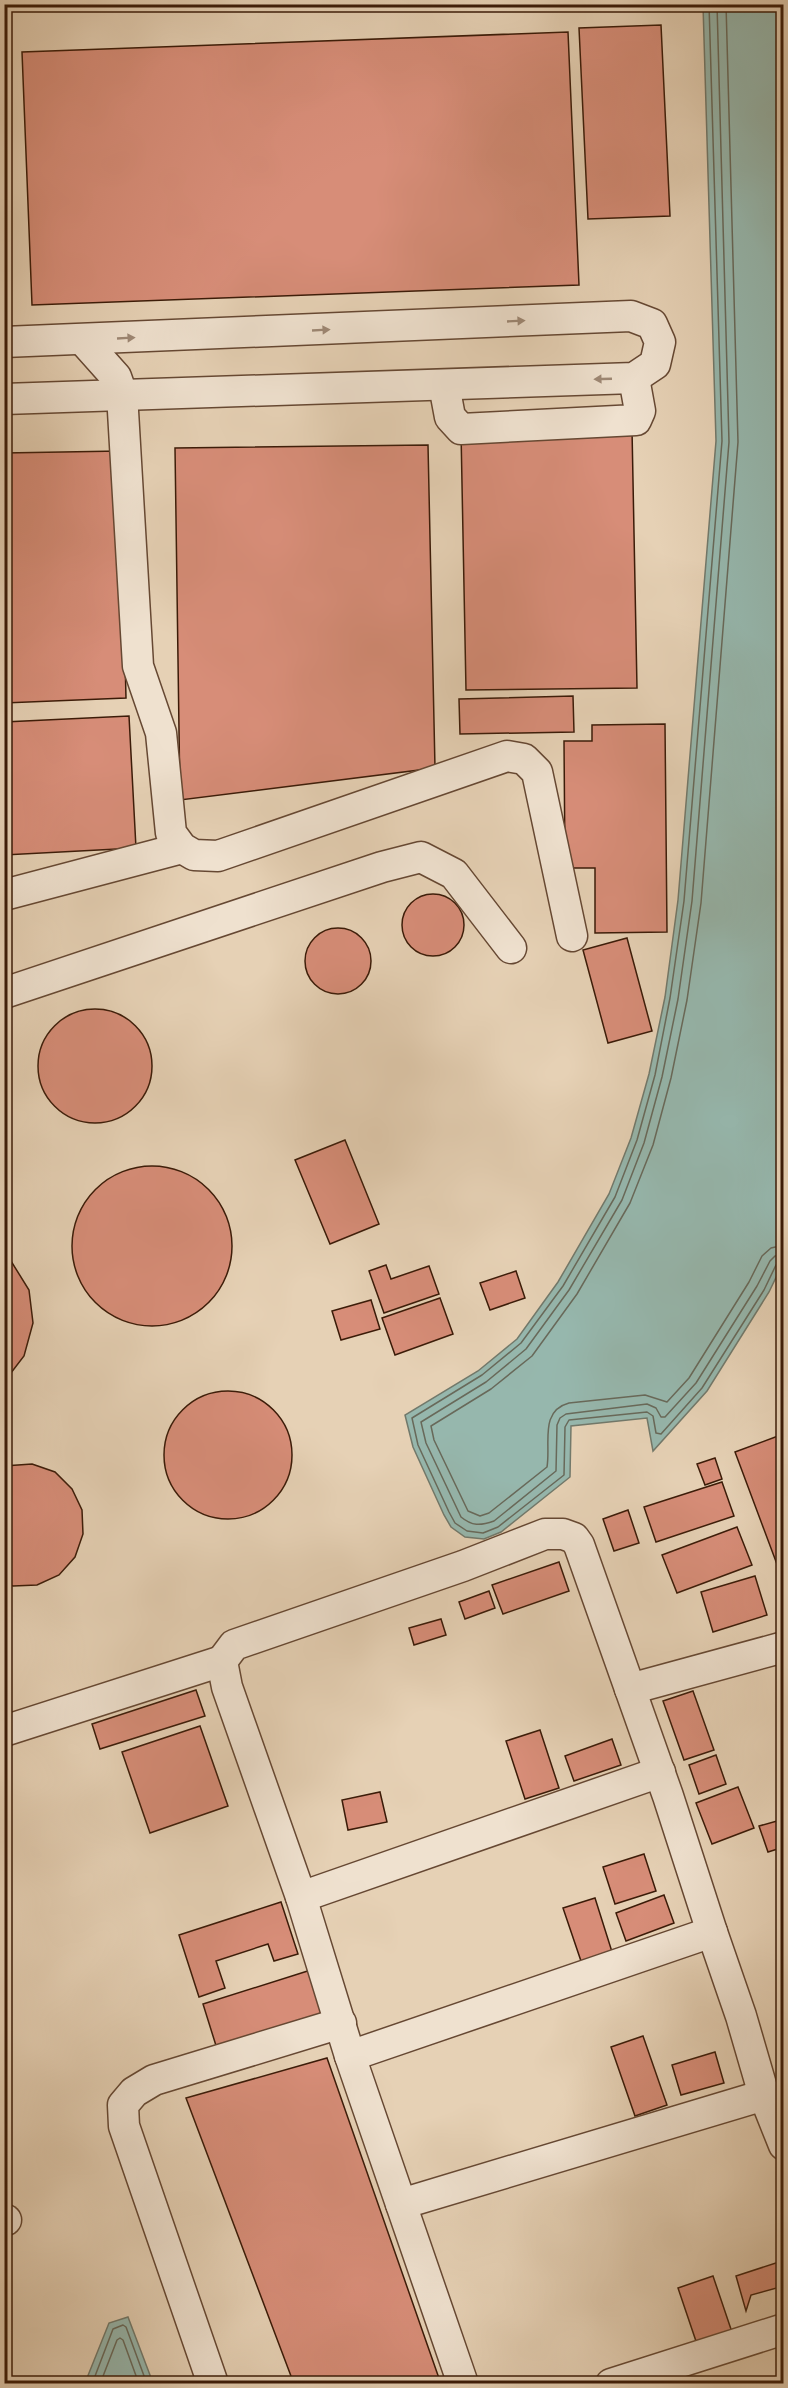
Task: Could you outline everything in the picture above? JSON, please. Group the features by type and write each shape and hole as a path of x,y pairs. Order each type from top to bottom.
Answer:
{"lane":[{"path":"4,342 631,316 652,324 660,342 655,364 634,378 4,399"},
{"path":"82,340 116,377 122,394 138,666 161,733 171,834 182,848 194,855 218,856 507,756 524,759 537,772 572,936"},
{"path":"444,385 450,417 461,429 636,420 640,411 634,378"},
{"path":"4,895 182,848"},
{"path":"4,993 382,867 421,857 454,874 511,948"},
{"path":"4,1731 222,1661 234,1645 463,1566 545,1534 563,1534 574,1538 579,1545 660,1772 741,2016 764,2095 783,2145"},
{"path":"630,1689 783,1647"},
{"path":"222,1661 227,1687 301,1897 350,2056 463,2384"},
{"path":"301,1897 660,1772"},
{"path":"350,2056 712,1932"},
{"path":"213,2384 124,2126 123,2105 134,2092 154,2080 341,2023"},
{"path":"401,2204 764,2095"},
{"path":"611,2384 783,2329"}],"water":[{"path":"703,5 783,5 783,1263 769,1292 707,1391 653,1451 647,1418 571,1426 570,1477 501,1532 484,1539 465,1537 451,1527 444,1515 413,1447 405,1415 478,1371 517,1339 558,1282 609,1194 631,1138 649,1074 665,997 678,900 716,441"},
{"path":"128,2317 153,2383 85,2383 109,2323"}],"building":[{"path":"661,25 670,216 588,219 579,28"},
{"path":"568,32 579,285 32,305 22,52"},
{"path":"632,429 637,688 466,690 461,432"},
{"path":"428,445 435,768 180,800 175,448"},
{"path":"120,451 126,698 4,703 4,453"},
{"path":"573,696 574,732 460,734 459,699"},
{"path":"129,716 136,848 4,855 4,722"},
{"path":"665,724 667,932 595,933 595,868 565,868 564,741 592,741 592,725"},
{"path":"433,894 445,896 455,903 462,913 464,925 462,937 455,947 445,954 433,956 421,954 411,947 404,937 402,925 404,913 411,903 421,896"},
{"path":"344,928 362,937 369,948 371,961 369,974 362,985 351,992 332,994 314,985 307,974 305,955 314,937 325,930"},
{"path":"627,938 652,1031 608,1043 583,950"},
{"path":"95,1009 117,1013 127,1018 143,1034 148,1044 152,1066 148,1088 143,1098 127,1114 117,1119 95,1123 73,1119 63,1114 47,1098 42,1088 38,1066 42,1044 47,1034 63,1018 73,1013"},
{"path":"345,1140 379,1224 330,1244 295,1160"},
{"path":"152,1166 182,1172 208,1190 226,1216 232,1246 226,1276 208,1302 182,1320 152,1326 122,1320 96,1302 78,1276 72,1246 78,1216 96,1190 122,1172"},
{"path":"4,1256 11,1261 29,1290 33,1323 24,1356 4,1382"},
{"path":"386,1265 391,1279 429,1266 439,1294 384,1313 369,1271"},
{"path":"516,1271 525,1298 490,1310 480,1283"},
{"path":"440,1298 453,1334 395,1355 382,1318"},
{"path":"371,1300 380,1329 341,1340 332,1311"},
{"path":"228,1391 252,1396 273,1410 287,1431 292,1455 287,1479 273,1500 252,1514 228,1519 204,1514 183,1500 169,1479 164,1455 169,1431 183,1410 204,1396"},
{"path":"778,1436 784,1451 784,1583 735,1452"},
{"path":"715,1458 722,1479 705,1485 697,1464"},
{"path":"32,1464 55,1472 72,1489 82,1510 83,1534 75,1557 59,1575 37,1585 13,1586 4,1583 4,1466"},
{"path":"722,1482 734,1516 656,1542 644,1507"},
{"path":"628,1510 639,1543 614,1551 603,1519"},
{"path":"737,1527 752,1565 677,1593 662,1555"},
{"path":"559,1562 569,1591 503,1614 492,1585"},
{"path":"755,1576 767,1615 713,1632 701,1592"},
{"path":"489,1591 495,1608 465,1619 459,1602"},
{"path":"441,1619 446,1635 414,1645 409,1628"},
{"path":"196,1690 205,1716 100,1749 92,1724"},
{"path":"693,1691 714,1750 684,1760 663,1701"},
{"path":"200,1726 228,1806 150,1833 122,1752"},
{"path":"540,1730 559,1788 525,1799 506,1741"},
{"path":"612,1739 621,1765 574,1781 565,1756"},
{"path":"716,1755 726,1784 699,1794 689,1765"},
{"path":"738,1787 754,1828 712,1844 696,1803"},
{"path":"380,1792 387,1822 348,1830 342,1800"},
{"path":"784,1819 784,1847 768,1852 759,1826"},
{"path":"644,1854 656,1891 615,1904 603,1867"},
{"path":"664,1895 674,1923 626,1941 616,1913"},
{"path":"595,1898 613,1955 582,1964 563,1908"},
{"path":"281,1902 298,1954 274,1961 268,1944 216,1961 225,1988 199,1997 179,1935"},
{"path":"314,1969 330,2017 218,2052 203,2004"},
{"path":"643,2036 667,2105 635,2116 611,2047"},
{"path":"715,2052 724,2083 681,2095 672,2065"},
{"path":"327,2058 441,2384 294,2384 186,2098"},
{"path":"782,2261 784,2286 751,2295 746,2311 736,2276"},
{"path":"713,2276 735,2341 700,2353 678,2288"}]}
